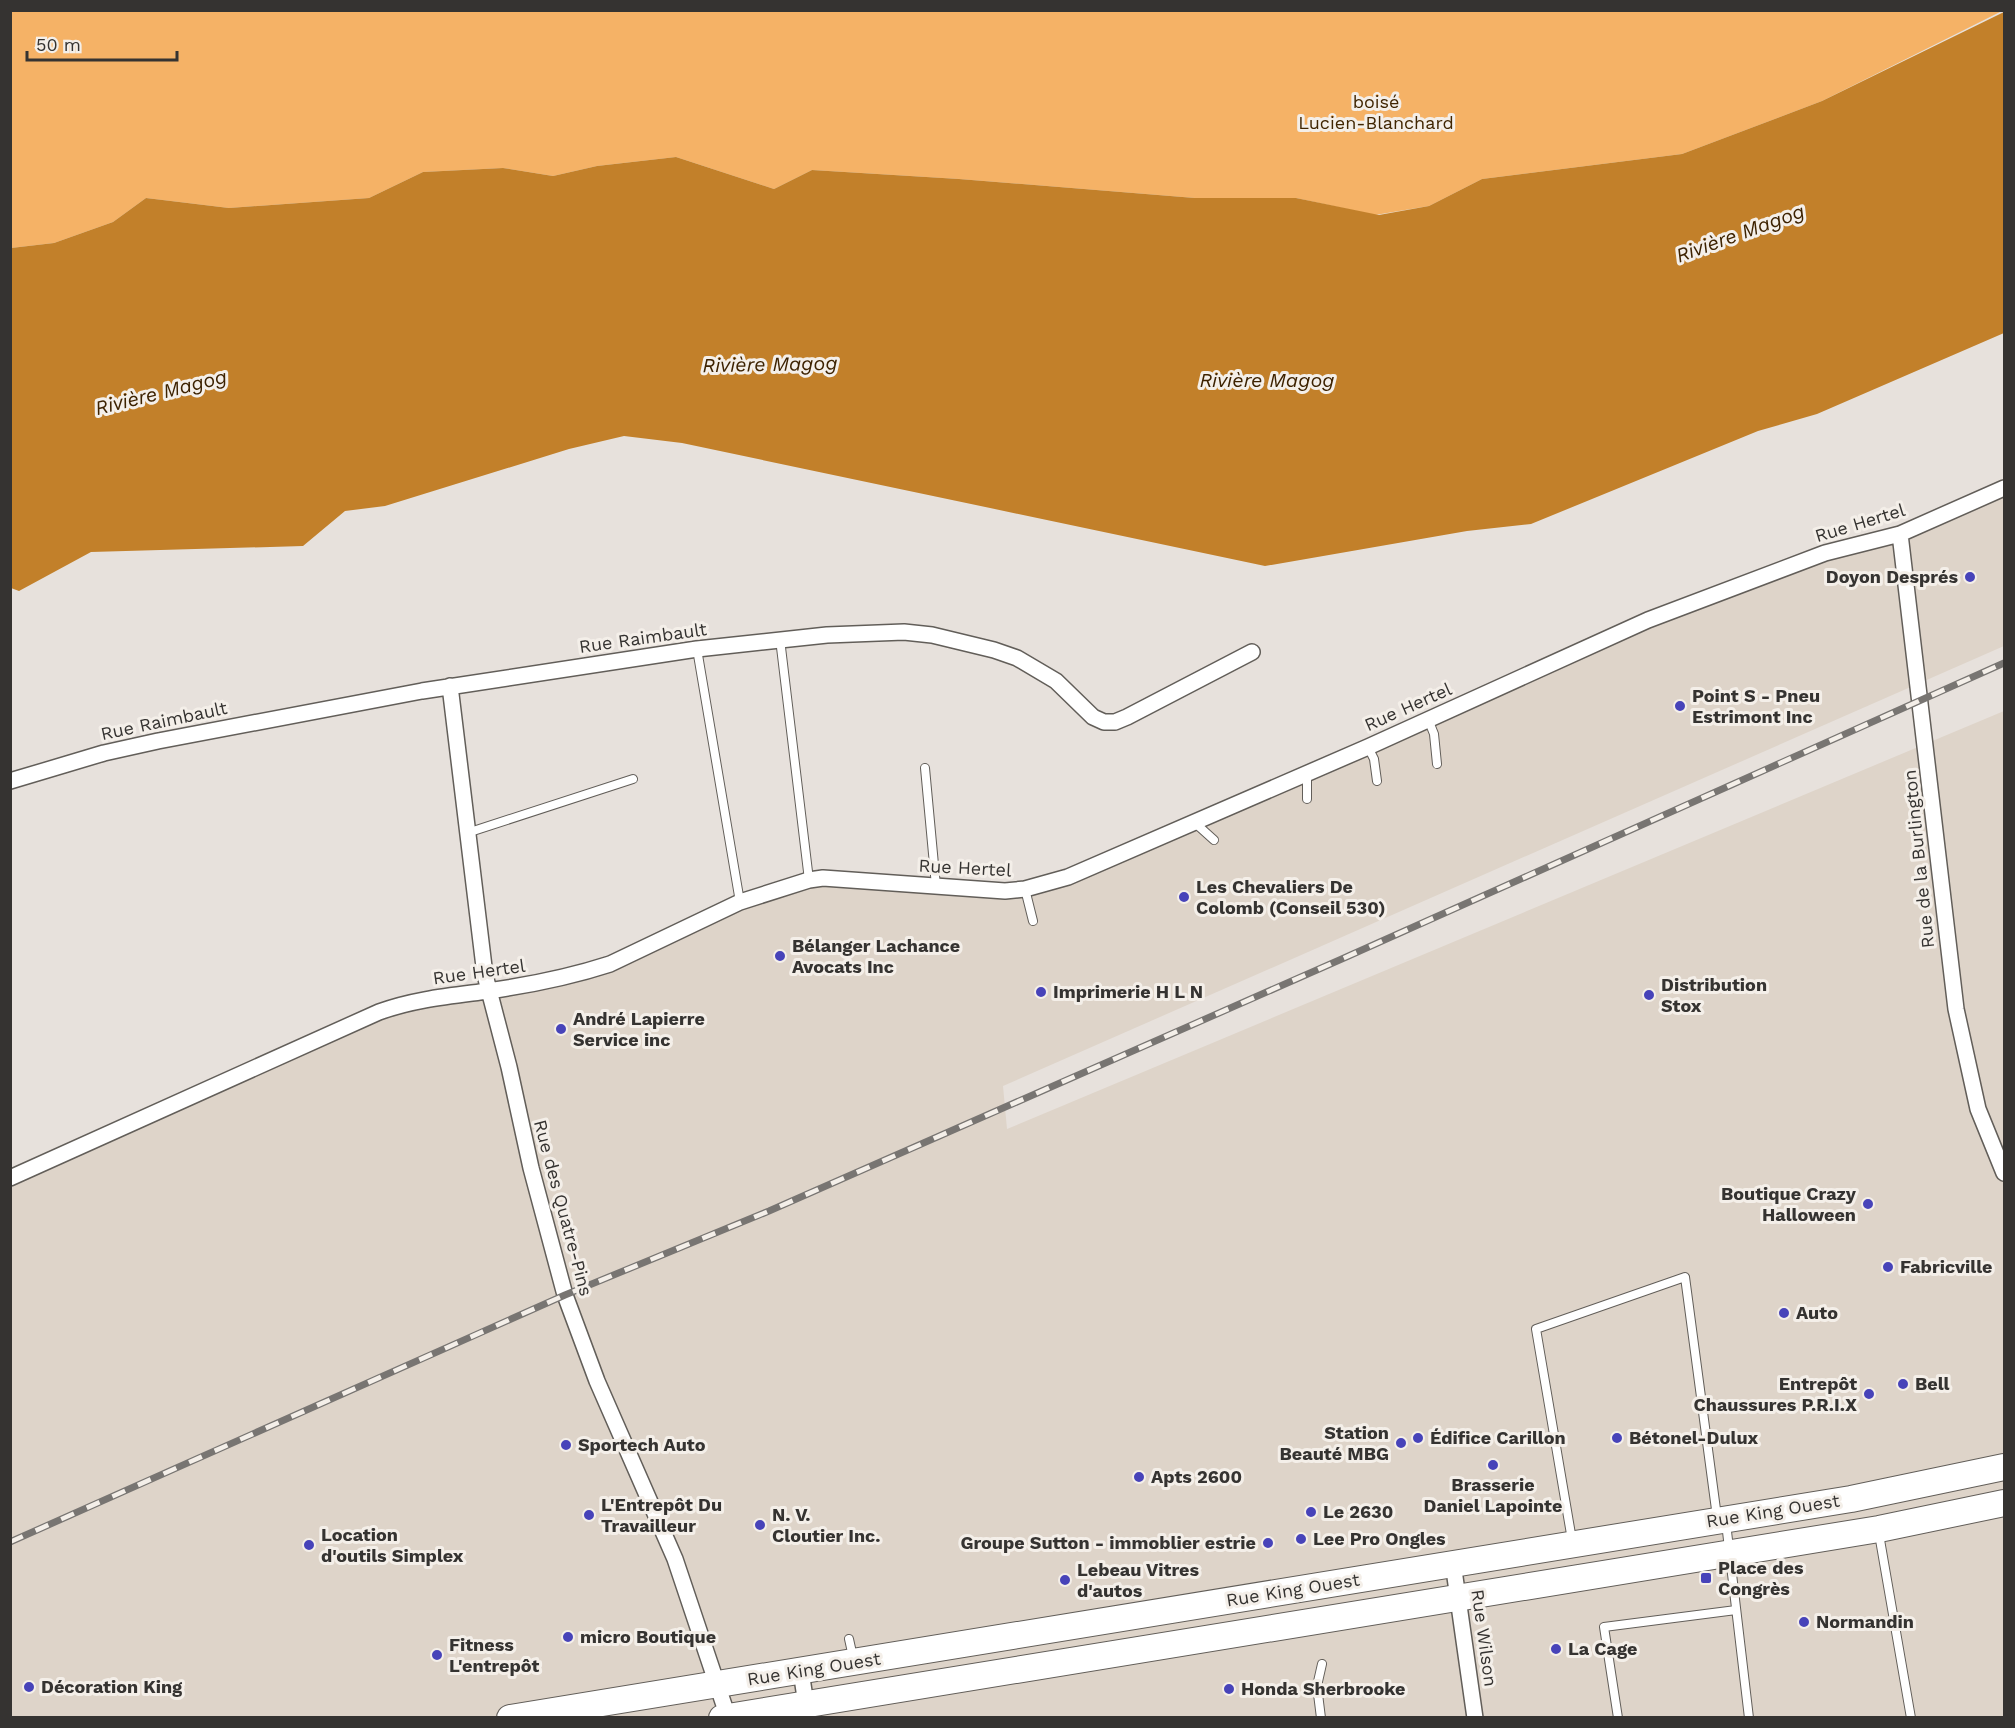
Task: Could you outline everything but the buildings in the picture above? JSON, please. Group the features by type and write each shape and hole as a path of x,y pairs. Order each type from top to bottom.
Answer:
{"main road":[{"name":"Rue King Ouest","path":"725,1717 807,1711 1453,1563 1903,1489 2004,1467"},
{"name":"Rue King Ouest","path":"510,1718 801,1671 851,1650 1183,1625 1460,1597 1879,1529 2004,1503"}],"street":[{"name":"Rue Hertel","path":"10,1178 379,1012 424,999 549,982 610,964 740,902 809,880 823,878 1005,891 1025,889 1068,877 1368,747 1648,620 1825,553 1900,534 2004,488"},
{"name":"Rue de la Burlington","path":"1900,534 1956,1009 1978,1108 2004,1173"},
{"name":"Rue Raimbault","path":"10,781 94,756 158,741 450,686 780,639 904,632 932,635 994,650 1017,658 1048,676 1094,717 1104,722 1115,722 1127,717 1252,652"},
{"name":"Rue des Quatre-Pins","path":"450,686 466,833 488,991 504,1047 531,1168 568,1305 597,1381 675,1559 717,1685 725,1717"},
{"name":"Rue Wilson","path":"1453,1563 1460,1597 1474,1718"},
{"path":"801,1671 807,1711"}],"lane":[{"path":"780,639 809,880"},
{"path":"697,650 740,902"},
{"path":"1428,719 1434,734 1437,764"},
{"path":"1368,747 1374,759 1377,781"},
{"path":"926,768 936,886"},
{"path":"1307,772 1308,799"},
{"path":"466,833 633,779"},
{"path":"1194,822 1214,840"},
{"path":"1025,889 1033,921"},
{"path":"1573,1544 1536,1329 1684,1277 1721,1519 1730,1553 1749,1718"},
{"path":"1879,1529 1911,1718"},
{"path":"1618,1718 1604,1627 1736,1610"},
{"path":"1322,1664 1317,1686 1322,1718"}],"shaded area":[{"path":"2004,488 2004,646 1003,1086 1007,1129 2004,711 2004,1717 11,1717 10,1178 379,1012 549,982 809,880 1025,889 1648,620 1861,543"}],"green space":[{"name":"boisé Lucien-Blanchard","path":"2004,10 1822,101 1682,154 1482,179 1429,206 1375,215 1296,198 1195,198 812,170 774,189 676,157 597,166 553,176 503,168 423,172 369,198 229,208 146,198 113,222 54,243 11,248 10,11"}],"water":[{"name":"Rivière Magog","path":"2004,12 2004,333 1817,414 1758,431 1531,524 1467,531 1265,566 682,443 624,436 569,449 385,506 345,511 303,546 91,552 19,591 11,588 11,248 54,243 113,222 146,198 229,208 369,198 423,172 503,168 553,176 597,166 676,157 774,189 812,170 1195,198 1296,198 1379,215 1429,206 1482,179 1682,154 1822,101"}],"railway":[{"path":"10,1542 565,1295 769,1211 1344,958 2004,663"}],"place":[{"name":"Doyon Després","path":"1970,577"},
{"name":"Point S - Pneu Estrimont Inc","path":"1680,706"},
{"name":"Les Chevaliers De Colomb (Conseil 530)","path":"1184,897"},
{"name":"Bélanger Lachance Avocats Inc","path":"780,956"},
{"name":"Imprimerie H L N","path":"1041,992"},
{"name":"Distribution Stox","path":"1649,995"},
{"name":"André Lapierre Service inc","path":"561,1029"},
{"name":"Boutique Crazy Halloween","path":"1868,1204"},
{"name":"Fabricville","path":"1888,1267"},
{"name":"Auto","path":"1784,1313"},
{"name":"Bell","path":"1903,1384"},
{"name":"Entrepôt Chaussures P.R.I.X","path":"1869,1394"},
{"name":"Édifice Carillon","path":"1418,1438"},
{"name":"Bétonel-Dulux","path":"1617,1438"},
{"name":"Station Beauté MBG","path":"1401,1443"},
{"name":"Sportech Auto","path":"566,1445"},
{"name":"Brasserie Daniel Lapointe","path":"1493,1465"},
{"name":"Apts 2600","path":"1139,1477"},
{"name":"Le 2630","path":"1311,1512"},
{"name":"L'Entrepôt Du Travailleur","path":"589,1515"},
{"name":"N. V. Cloutier Inc.","path":"760,1525"},
{"name":"Lee Pro Ongles","path":"1301,1539"},
{"name":"Groupe Sutton - immoblier estrie","path":"1268,1543"},
{"name":"Location d'outils Simplex","path":"309,1545"},
{"name":"Place des Congrès","path":"1706,1578"},
{"name":"Lebeau Vitres d'autos","path":"1065,1580"},
{"name":"Normandin","path":"1804,1622"},
{"name":"micro Boutique","path":"568,1637"},
{"name":"La Cage","path":"1556,1649"},
{"name":"Fitness L'entrepôt","path":"437,1655"},
{"name":"Décoration King","path":"29,1687"},
{"name":"Honda Sherbrooke","path":"1229,1689"}]}
